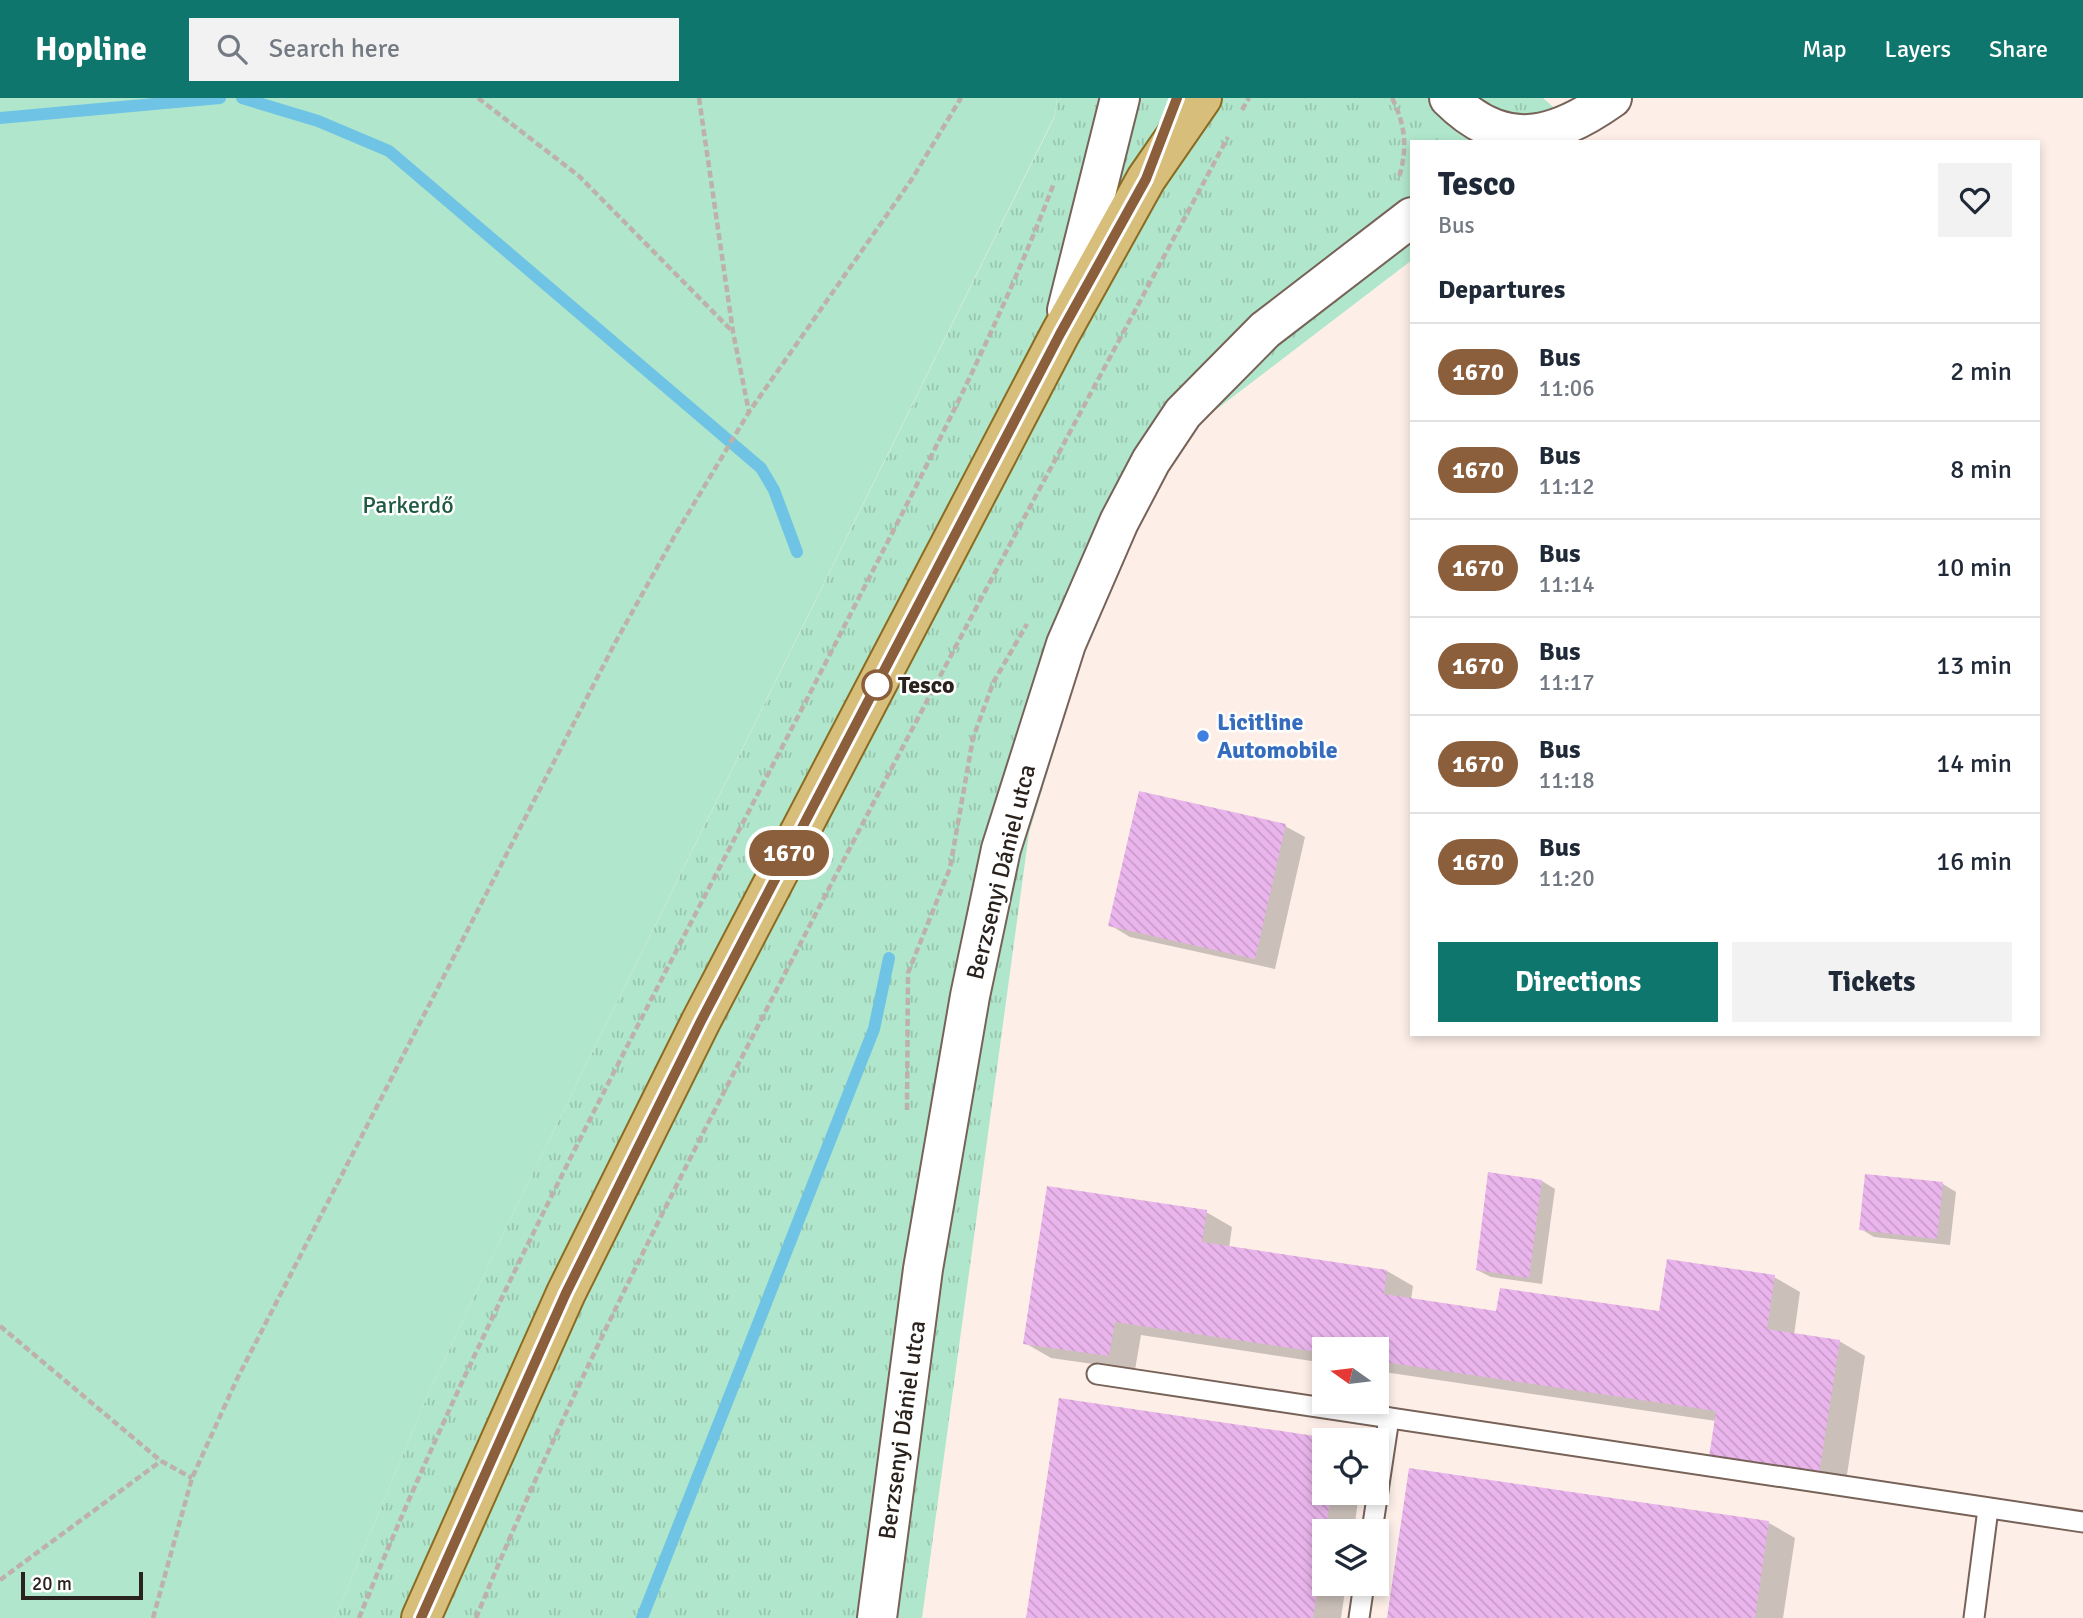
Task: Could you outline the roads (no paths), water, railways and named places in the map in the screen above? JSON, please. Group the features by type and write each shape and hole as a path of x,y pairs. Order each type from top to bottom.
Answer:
{"main road":[{"path":"1146,179 1177,98"},
{"path":"421,1618 566,1293 701,1021 1060,334 1146,179 1202,98"}],"street":[{"path":"1060,334 1119,98"},
{"path":"1460,119 1503,134 1542,133 1586,117 1612,98"},
{"name":"Berzsenyi Dániel utca","path":"877,1618 923,1269 970,996 1001,849 1066,644 1119,522 1151,461 1183,413 1216,376 1265,330 1410,219"}],"lane":[{"path":"1097,1374 2083,1522"},
{"path":"1374,1519 1389,1418"},
{"path":"1974,1618 1988,1509"},
{"path":"1359,1618 1362,1596"}],"waterway":[{"path":"0,118 220,98"},
{"path":"242,98 318,121 389,151 761,468 774,490 797,552"},
{"path":"642,1618 874,1029 889,958"}],"place":[{"name":"Tesco","path":"877,685"},
{"name":"Licitline Automobile","path":"1203,736"}],"park label":[{"name":"Parkerdő","path":"408,505"}]}
